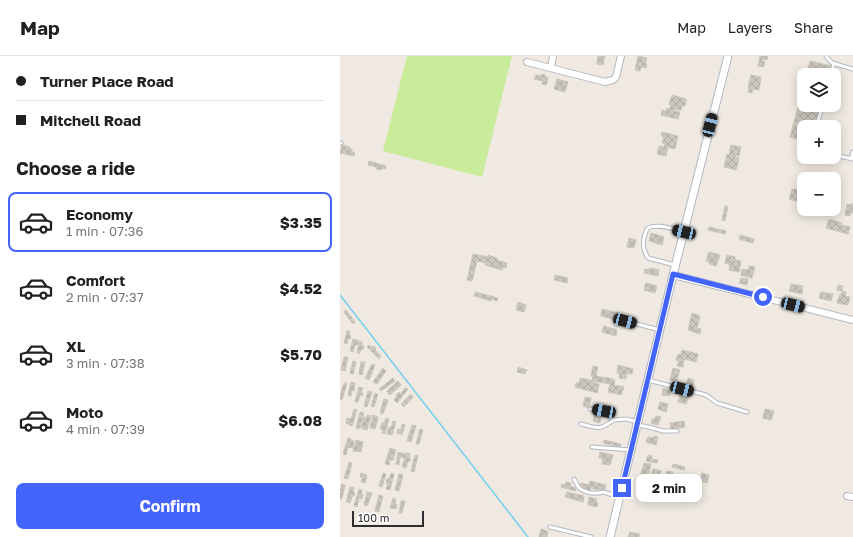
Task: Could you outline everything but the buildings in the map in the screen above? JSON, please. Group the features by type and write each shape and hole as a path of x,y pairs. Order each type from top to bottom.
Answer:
{"street":[{"path":"550,68 553,56"},
{"path":"527,62 605,82 613,80 616,76 621,56"},
{"path":"610,537 675,265 728,56"},
{"path":"673,274 853,320"}],"lane":[{"path":"826,56 834,64 853,69"},
{"path":"833,68 834,64"},
{"path":"841,157 852,159 853,152"},
{"path":"675,265 648,258 644,250 643,240 648,228 652,226 660,226 684,232"},
{"path":"625,321 660,330"},
{"path":"648,380 706,395 718,403 747,412"},
{"path":"590,409 604,411 614,420"},
{"path":"580,424 598,428 604,427 614,420 626,419 664,431 677,431"},
{"path":"592,447 631,450"},
{"path":"574,479 579,488 584,491 591,493 602,492 620,497"},
{"path":"550,527 591,537"}],"green space":[{"path":"407,56 512,56 482,177 383,151"}],"waterway":[{"path":"340,295 528,537"}],"route":[{"path":"622,488 673,274 763,297"}]}
